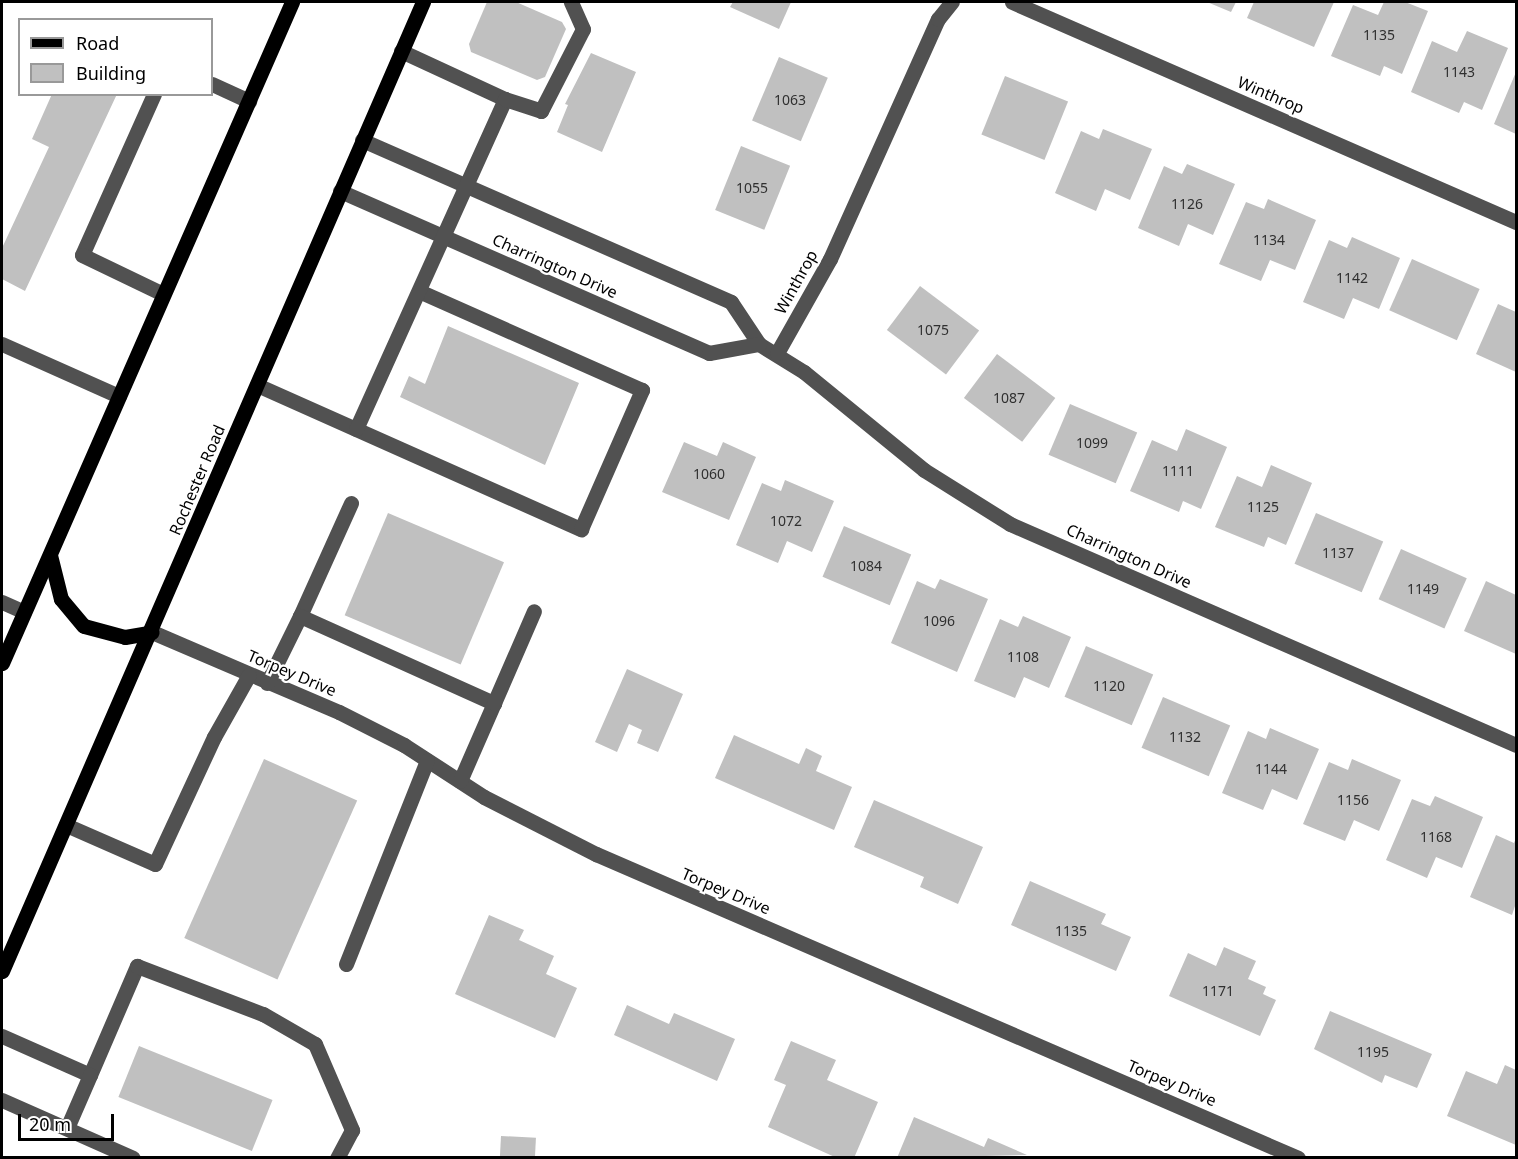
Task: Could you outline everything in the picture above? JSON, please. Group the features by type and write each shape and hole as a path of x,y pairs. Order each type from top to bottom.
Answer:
{"main road":[{"path":"2,663 292,2"},
{"name":"Rochester Road","path":"2,971 152,632 423,2"},
{"path":"50,555 61,599 84,626 125,637 152,632"}],"street":[{"path":"401,51 505,99 541,111 583,29 572,2"},
{"name":"Winthrop","path":"777,353 830,259 938,19 952,2"},
{"name":"Winthrop","path":"1012,2 1516,222"},
{"path":"213,84 249,101"},
{"path":"153,96 82,255 163,294"},
{"path":"356,429 411,306 421,292 505,99"},
{"name":"Charrington Drive","path":"362,140 466,188 731,302 759,344 777,353 924,470 1010,524 1516,745"},
{"name":"Charrington Drive","path":"340,191 709,352 759,344"},
{"path":"257,385 581,529 642,390 421,292"},
{"path":"2,344 119,396"},
{"path":"267,683 351,503"},
{"path":"2,602 24,612"},
{"path":"460,781 534,611"},
{"path":"300,616 494,703"},
{"name":"Torpey Drive","path":"152,632 339,712 596,855 1298,1158"},
{"path":"66,825 155,864 214,737 249,675"},
{"path":"345,964 427,760"},
{"path":"67,1128 136,966 263,1014 315,1044 352,1130 337,1158"},
{"path":"2,1036 90,1075"},
{"path":"2,1100 133,1158"}],"building":[{"path":"487,2 516,2 562,22 566,29 545,77 537,80 471,52 469,44"},
{"path":"733,2 791,2 779,29 730,7"},
{"path":"1207,2 1236,2 1231,12"},
{"path":"1254,2 1334,2 1314,47 1247,18"},
{"path":"1384,2 1405,2 1428,11 1402,74 1384,66 1380,76 1331,56 1353,5 1378,15"},
{"path":"1467,31 1508,48 1482,110 1464,102 1459,113 1411,92 1432,41 1457,52"},
{"path":"591,53 636,72 602,152 557,132 568,105 565,104"},
{"path":"779,57 828,78 801,141 752,121"},
{"path":"1516,72 1516,134 1494,124"},
{"path":"1005,76 1068,101 1044,160 981,134"},
{"path":"51,96 116,96 25,291 2,279 2,248 49,147 32,139"},
{"path":"1103,129 1152,149 1130,200 1105,189 1096,211 1055,193 1081,131 1099,139"},
{"path":"741,146 790,166 764,230 715,210"},
{"path":"1187,164 1235,184 1213,235 1188,224 1179,246 1138,228 1164,166 1182,174"},
{"path":"1268,199 1316,220 1295,270 1270,260 1261,281 1219,264 1246,202 1264,209"},
{"path":"1352,237 1400,258 1379,309 1353,298 1344,319 1303,302 1329,240 1347,248"},
{"path":"1412,259 1480,289 1457,340 1389,310"},
{"path":"920,286 979,331 946,374 887,330"},
{"path":"1498,304 1516,312 1516,372 1476,354"},
{"path":"448,326 579,383 545,465 400,397 409,376 425,384"},
{"path":"997,354 1055,398 1022,442 964,398"},
{"path":"1070,404 1137,433 1116,483 1049,455"},
{"path":"1186,429 1227,447 1201,509 1183,501 1179,512 1130,491 1152,440 1177,451"},
{"path":"684,442 717,456 723,442 756,457 729,520 662,492"},
{"path":"1271,465 1312,483 1286,545 1268,537 1264,547 1215,527 1237,476 1262,487"},
{"path":"785,480 834,501 812,552 787,541 778,563 736,545 762,483 781,491"},
{"path":"388,513 504,562 461,664 345,615"},
{"path":"1316,513 1383,542 1362,592 1295,564"},
{"path":"844,526 911,555 890,605 823,577"},
{"path":"1401,549 1467,578 1444,629 1379,599"},
{"path":"940,579 988,599 957,672 891,643 917,581 935,589"},
{"path":"1486,581 1516,595 1516,654 1464,631"},
{"path":"1023,616 1071,637 1049,688 1024,677 1015,698 974,681 1000,619 1018,627"},
{"path":"1086,646 1153,675 1132,725 1065,697"},
{"path":"627,669 683,694 658,752 637,743 642,730 629,724 617,752 595,742"},
{"path":"1163,697 1230,726 1209,776 1142,748"},
{"path":"1270,728 1319,749 1297,800 1272,789 1263,810 1222,793 1248,731 1266,739"},
{"path":"734,735 799,764 806,748 822,756 816,771 852,787 834,830 715,778"},
{"path":"264,759 357,800 277,980 184,938"},
{"path":"1352,759 1401,780 1379,831 1354,820 1345,841 1303,824 1329,762 1348,770"},
{"path":"1435,796 1483,817 1462,868 1436,857 1427,878 1386,860 1412,799 1430,806"},
{"path":"874,800 983,847 958,904 920,887 924,877 854,847"},
{"path":"1496,835 1514,843 1516,838 1516,903 1512,915 1470,897"},
{"path":"1030,881 1106,914 1101,924 1131,937 1116,971 1011,925"},
{"path":"489,915 524,930 519,940 554,956 546,974 577,988 555,1038 455,994"},
{"path":"1224,947 1256,961 1248,979 1266,987 1263,994 1276,1000 1260,1036 1169,996 1188,953 1216,966"},
{"path":"627,1005 669,1024 674,1013 735,1039 717,1081 614,1035"},
{"path":"1330,1011 1432,1054 1417,1088 1385,1075 1382,1083 1314,1049"},
{"path":"791,1041 836,1060 827,1080 878,1102 854,1158 837,1158 768,1127 786,1085 774,1080"},
{"path":"139,1046 273,1100 252,1151 118,1097"},
{"path":"1505,1065 1516,1070 1516,1145 1447,1116 1466,1071 1497,1084"},
{"path":"914,1117 984,1147 988,1138 1027,1155 897,1158"},
{"path":"501,1136 536,1138 535,1158 500,1158"}]}
